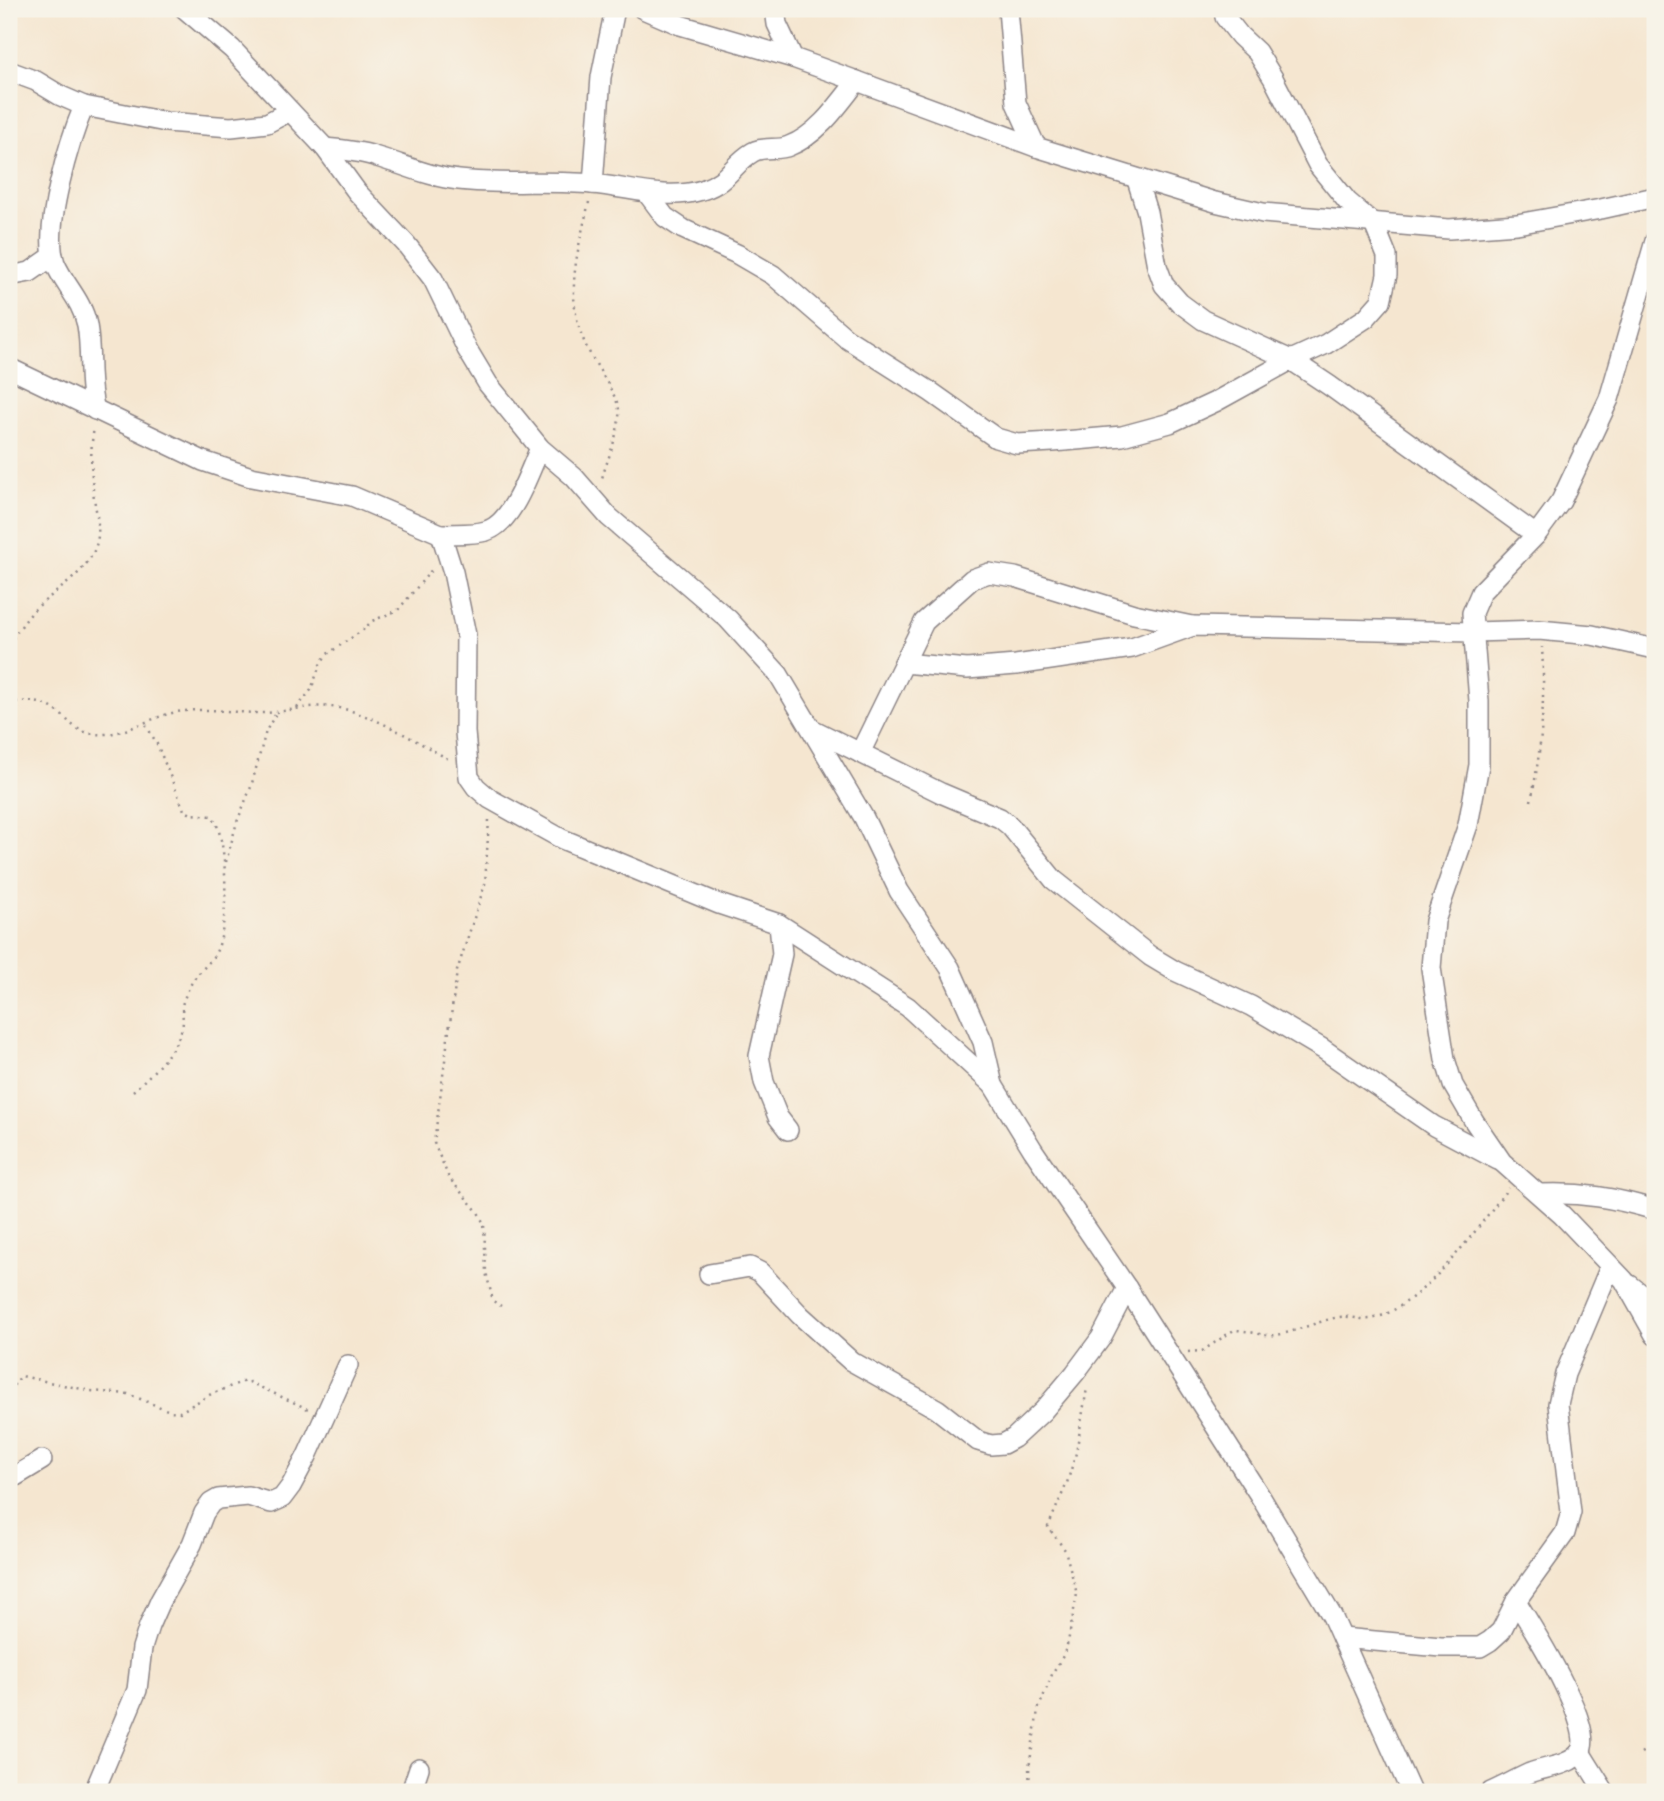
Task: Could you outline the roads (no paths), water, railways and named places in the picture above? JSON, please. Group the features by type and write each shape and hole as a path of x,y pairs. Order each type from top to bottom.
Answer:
{"street":[{"path":"185,9 232,49 325,148 357,192 406,244 433,279 467,349 488,384 540,448 575,477 627,534 676,572 727,619 779,675 864,818 899,891 950,968 984,1042 993,1085"},
{"path":"593,184 601,77 615,9"},
{"path":"643,9 680,25 857,80 1036,147 1138,180 1215,202 1263,212 1449,229 1517,224 1655,197"},
{"path":"775,9 777,24 793,58"},
{"path":"1008,9 1016,103 1036,147"},
{"path":"647,193 665,217 773,275 846,338 932,392 996,438 1017,444 1122,436 1170,423 1326,344 1366,318 1381,301 1387,275 1387,256 1374,224 1347,201 1318,165 1268,69 1257,52 1225,17 1224,9"},
{"path":"9,71 36,81 84,106 166,122 231,127 267,123 290,111"},
{"path":"325,148 374,156 422,174 460,180 593,184 647,193 679,194 719,183 753,152 764,148 785,148 801,141 837,108 857,80"},
{"path":"84,106 70,137 61,170 53,226 53,256 83,311 90,353 88,381 97,411"},
{"path":"1138,180 1157,266 1164,285 1180,303 1203,320 1291,360 1536,535"},
{"path":"1502,1162 1453,1085 1445,1059 1431,968 1436,921 1468,825 1479,765 1479,701 1472,613 1481,592 1536,535 1561,501 1609,399 1655,242"},
{"path":"9,276 30,272 53,256"},
{"path":"9,368 204,461 251,477 352,496 441,534 485,531 497,526 513,506 540,448"},
{"path":"441,534 466,635 465,732 469,777 475,787 490,799 562,839 719,904 779,924 908,1007 993,1085 1032,1150 1127,1288 1260,1496 1332,1616 1411,1792"},
{"path":"860,753 924,622 972,579 989,573 1015,577 1134,614 1194,626 1473,632 1539,630 1592,635 1655,649"},
{"path":"904,663 967,669 1016,665 1132,648 1194,626"},
{"path":"812,729 1000,818 1017,834 1054,880 1150,956 1175,971 1251,1006 1323,1049 1434,1126 1502,1162 1540,1194 1617,1274 1655,1304"},
{"path":"779,924 782,954 759,1056 764,1082 778,1116 788,1130"},
{"path":"1540,1194 1576,1192 1655,1210"},
{"path":"709,1275 750,1267 760,1272 800,1315 850,1361 937,1409 978,1440 991,1445 1003,1444 1014,1438 1042,1411 1101,1338 1127,1288"},
{"path":"1342,1638 1441,1647 1480,1647 1501,1631 1516,1601 1565,1533 1572,1512 1558,1404 1565,1374 1617,1274"},
{"path":"1617,1274 1655,1335"},
{"path":"94,1792 137,1690 142,1648 149,1626 192,1544 204,1513 211,1503 218,1499 248,1496 271,1503 282,1498 302,1466 348,1365"},
{"path":"9,1480 42,1460"},
{"path":"1491,1792 1532,1773 1567,1761 1580,1752 1583,1744 1573,1704 1550,1657 1516,1601"},
{"path":"1580,1752 1605,1792"},
{"path":"411,1792 419,1768"}]}
